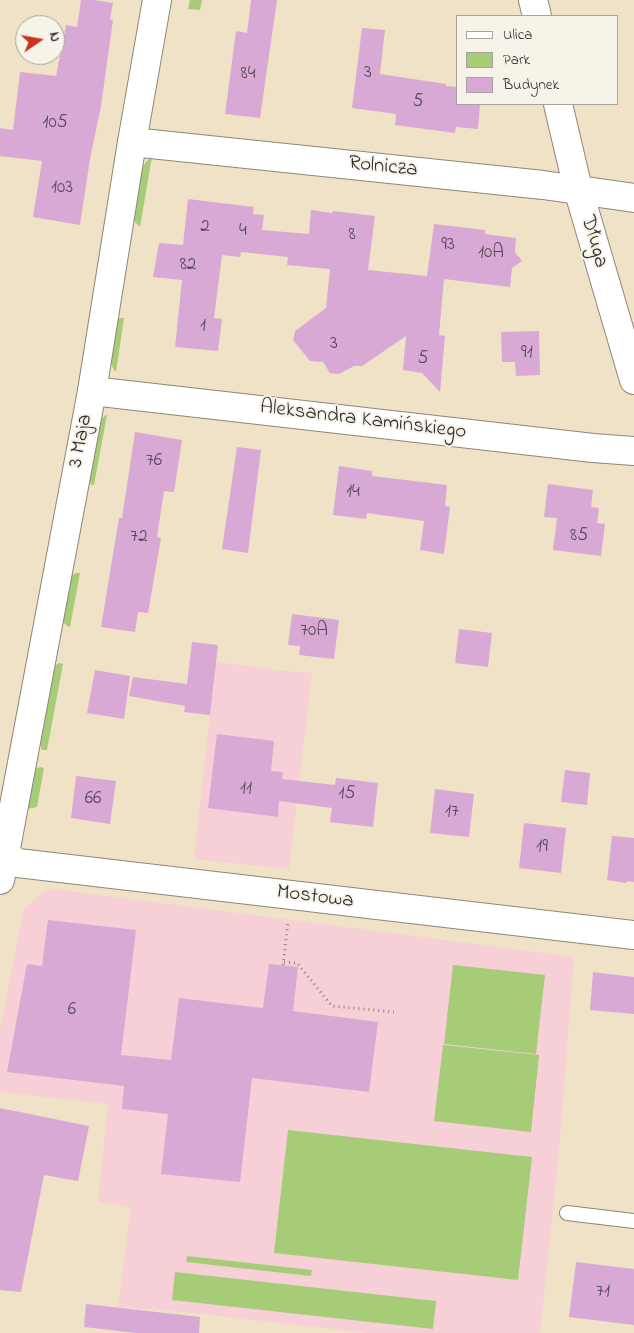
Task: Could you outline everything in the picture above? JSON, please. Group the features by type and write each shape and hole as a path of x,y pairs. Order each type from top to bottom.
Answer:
{"street":[{"name":"3 Maja","path":"2,862 92,390 157,0"},
{"path":"533,0 537,15"},
{"name":"Długa","path":"558,105 578,189 634,380"},
{"name":"Rolnicza","path":"132,142 578,189 634,198"},
{"name":"Aleksandra Kamińskiego","path":"92,390 584,447 634,450"},
{"name":"Mostowa","path":"2,862 634,935"}],"lane":[{"path":"567,1213 634,1221"}],"path":[{"path":"288,919 283,964 297,963 332,1006 394,1012"}],"shaded area":[{"path":"216,662 271,670 312,673 289,869 194,859"},
{"path":"54,889 574,957 559,1151 540,1333 367,1333 185,1312 118,1307 131,1207 98,1202 108,1104 0,1092 0,1030 23,912 42,893"}],"green space":[{"path":"190,0 202,0 200,10 188,9"},
{"path":"152,157 140,227 133,220 141,168"},
{"path":"124,318 116,372 112,367 110,353 117,319"},
{"path":"106,415 94,485 91,485 89,480 98,425"},
{"path":"80,573 70,627 63,622 72,575"},
{"path":"59,663 63,664 47,750 42,750 40,744 55,666"},
{"path":"44,768 37,807 27,809 35,769"},
{"path":"453,965 545,975 536,1054 444,1044"},
{"path":"443,1045 539,1055 531,1132 434,1121"},
{"path":"288,1130 532,1157 518,1280 274,1253"},
{"path":"187,1256 312,1270 311,1276 186,1262"},
{"path":"175,1272 436,1301 433,1329 172,1300"}],"building":[{"path":"81,0 113,3 110,19 113,20 101,106 90,159 80,225 33,217 42,161 0,156 0,128 13,130 20,72 56,76 58,65 65,65 66,25 77,27"},
{"path":"251,0 277,0 260,118 225,114 236,31 247,33"},
{"path":"362,28 385,30 380,74 456,87 456,105 480,105 478,129 456,127 455,133 395,125 396,114 352,108"},
{"path":"188,199 254,207 253,214 264,215 262,230 309,234 311,210 375,216 368,270 427,276 434,224 485,230 485,234 516,238 515,252 522,261 512,268 510,287 444,279 439,335 445,336 440,392 422,373 403,370 406,336 362,366 354,366 339,374 330,373 323,362 310,361 293,340 295,331 326,308 330,269 287,265 288,257 241,252 240,257 222,255 214,318 222,319 218,351 175,347 182,280 153,277 159,243 183,245"},
{"path":"539,331 540,375 516,376 515,362 502,362 501,332"},
{"path":"135,432 182,440 174,492 164,491 157,537 161,538 148,613 138,612 135,632 101,627 119,518 122,518"},
{"path":"237,447 261,450 248,553 222,549"},
{"path":"339,466 372,471 372,476 447,485 445,506 450,507 444,554 420,550 424,521 367,513 366,519 333,515"},
{"path":"548,484 593,490 591,507 599,508 597,523 605,524 601,556 553,550 557,518 544,517"},
{"path":"292,614 339,620 334,659 299,655 300,646 288,645"},
{"path":"459,629 492,633 488,667 455,663"},
{"path":"192,642 218,645 210,715 184,712 185,706 129,696 133,677 187,684"},
{"path":"95,670 130,676 124,719 87,713"},
{"path":"217,734 274,741 271,771 283,772 282,779 335,785 336,778 378,783 373,827 330,822 332,808 279,801 278,817 208,808"},
{"path":"565,770 590,773 587,805 561,802"},
{"path":"76,776 116,781 110,824 71,818"},
{"path":"435,789 474,794 469,837 430,833"},
{"path":"524,823 566,828 561,873 519,868"},
{"path":"612,836 634,838 634,882 627,881 626,883 607,880"},
{"path":"48,920 136,930 121,1055 171,1060 179,998 263,1008 269,964 298,967 293,1011 378,1022 369,1092 252,1078 240,1182 161,1174 168,1114 122,1109 124,1086 7,1072 27,964 42,966"},
{"path":"593,972 634,977 634,1014 590,1010"},
{"path":"0,1108 89,1126 78,1181 44,1175 21,1292 0,1290"},
{"path":"576,1262 634,1269 634,1325 569,1317"},
{"path":"86,1304 200,1317 199,1333 136,1333 84,1327"}]}
